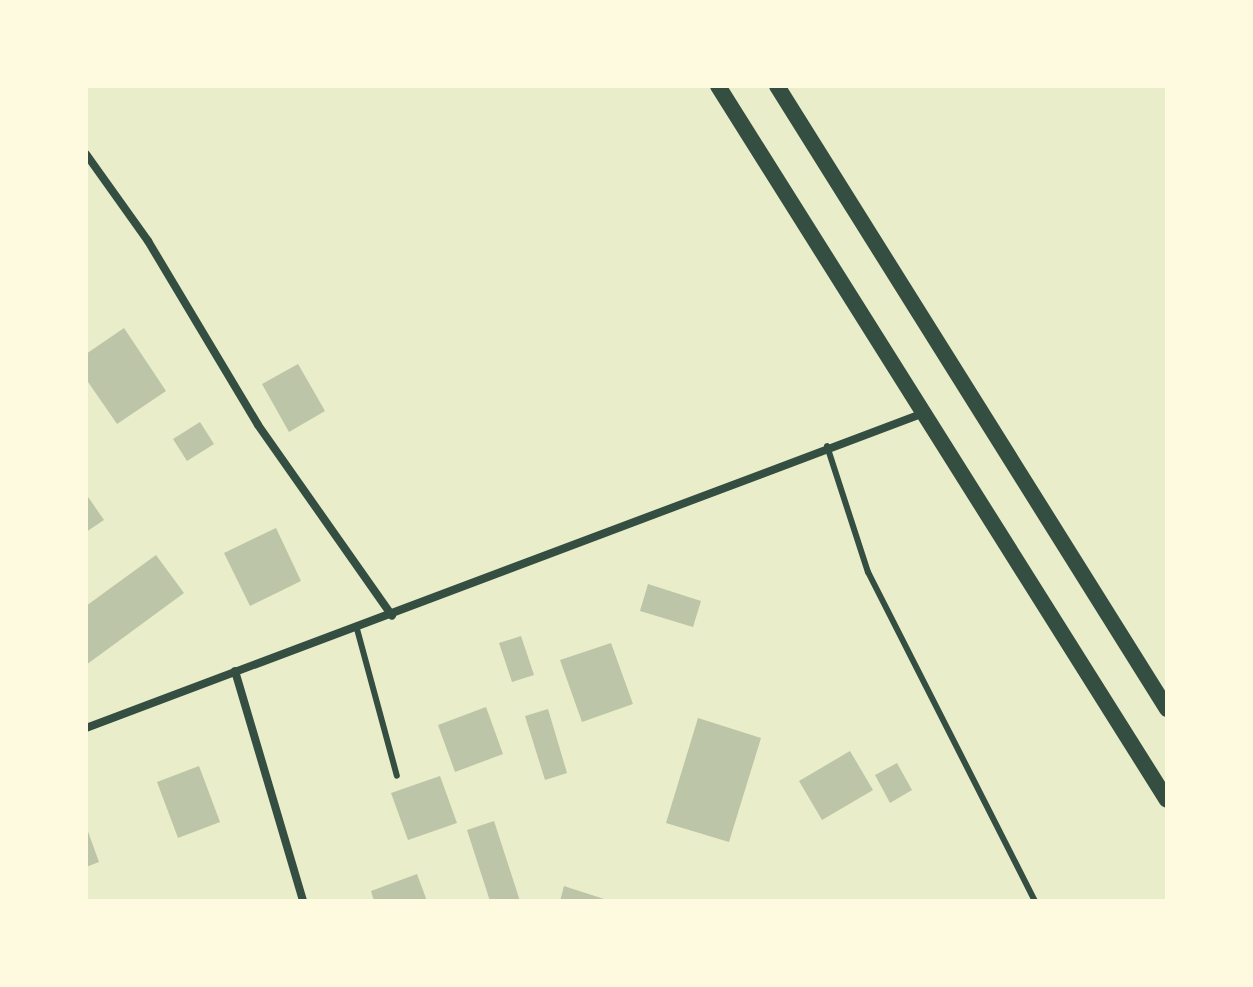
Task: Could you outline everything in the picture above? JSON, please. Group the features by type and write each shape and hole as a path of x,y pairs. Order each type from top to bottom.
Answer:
{"main road":[{"path":"718,86 929,412 1167,800"},
{"path":"777,86 1167,709"}],"street":[{"path":"86,154 148,241 258,425 392,616"},
{"path":"88,724 357,629 827,446 929,412"},
{"path":"235,671 303,901"}],"lane":[{"path":"827,446 868,572 1035,901"},
{"path":"357,629 397,776"}],"building":[{"path":"124,328 166,391 117,424 86,379 86,354"},
{"path":"298,364 325,411 289,432 262,384"},
{"path":"200,422 214,444 187,461 173,439"},
{"path":"86,494 104,520 86,532"},
{"path":"276,528 301,581 250,606 224,553"},
{"path":"156,555 184,593 86,665 86,606"},
{"path":"648,584 701,601 693,627 640,611"},
{"path":"521,636 534,675 512,682 499,643"},
{"path":"611,643 633,704 582,722 560,660"},
{"path":"486,707 503,754 455,772 438,725"},
{"path":"548,709 567,773 545,780 525,716"},
{"path":"698,718 761,738 729,842 666,823"},
{"path":"850,751 873,790 822,820 799,781"},
{"path":"897,763 912,790 890,803 875,775"},
{"path":"199,766 220,822 178,838 157,782"},
{"path":"440,776 457,823 408,840 391,793"},
{"path":"494,821 520,901 490,901 467,830"},
{"path":"86,826 99,862 86,867"},
{"path":"417,874 427,901 374,901 371,891"},
{"path":"564,886 607,900 607,901 560,901"}]}
